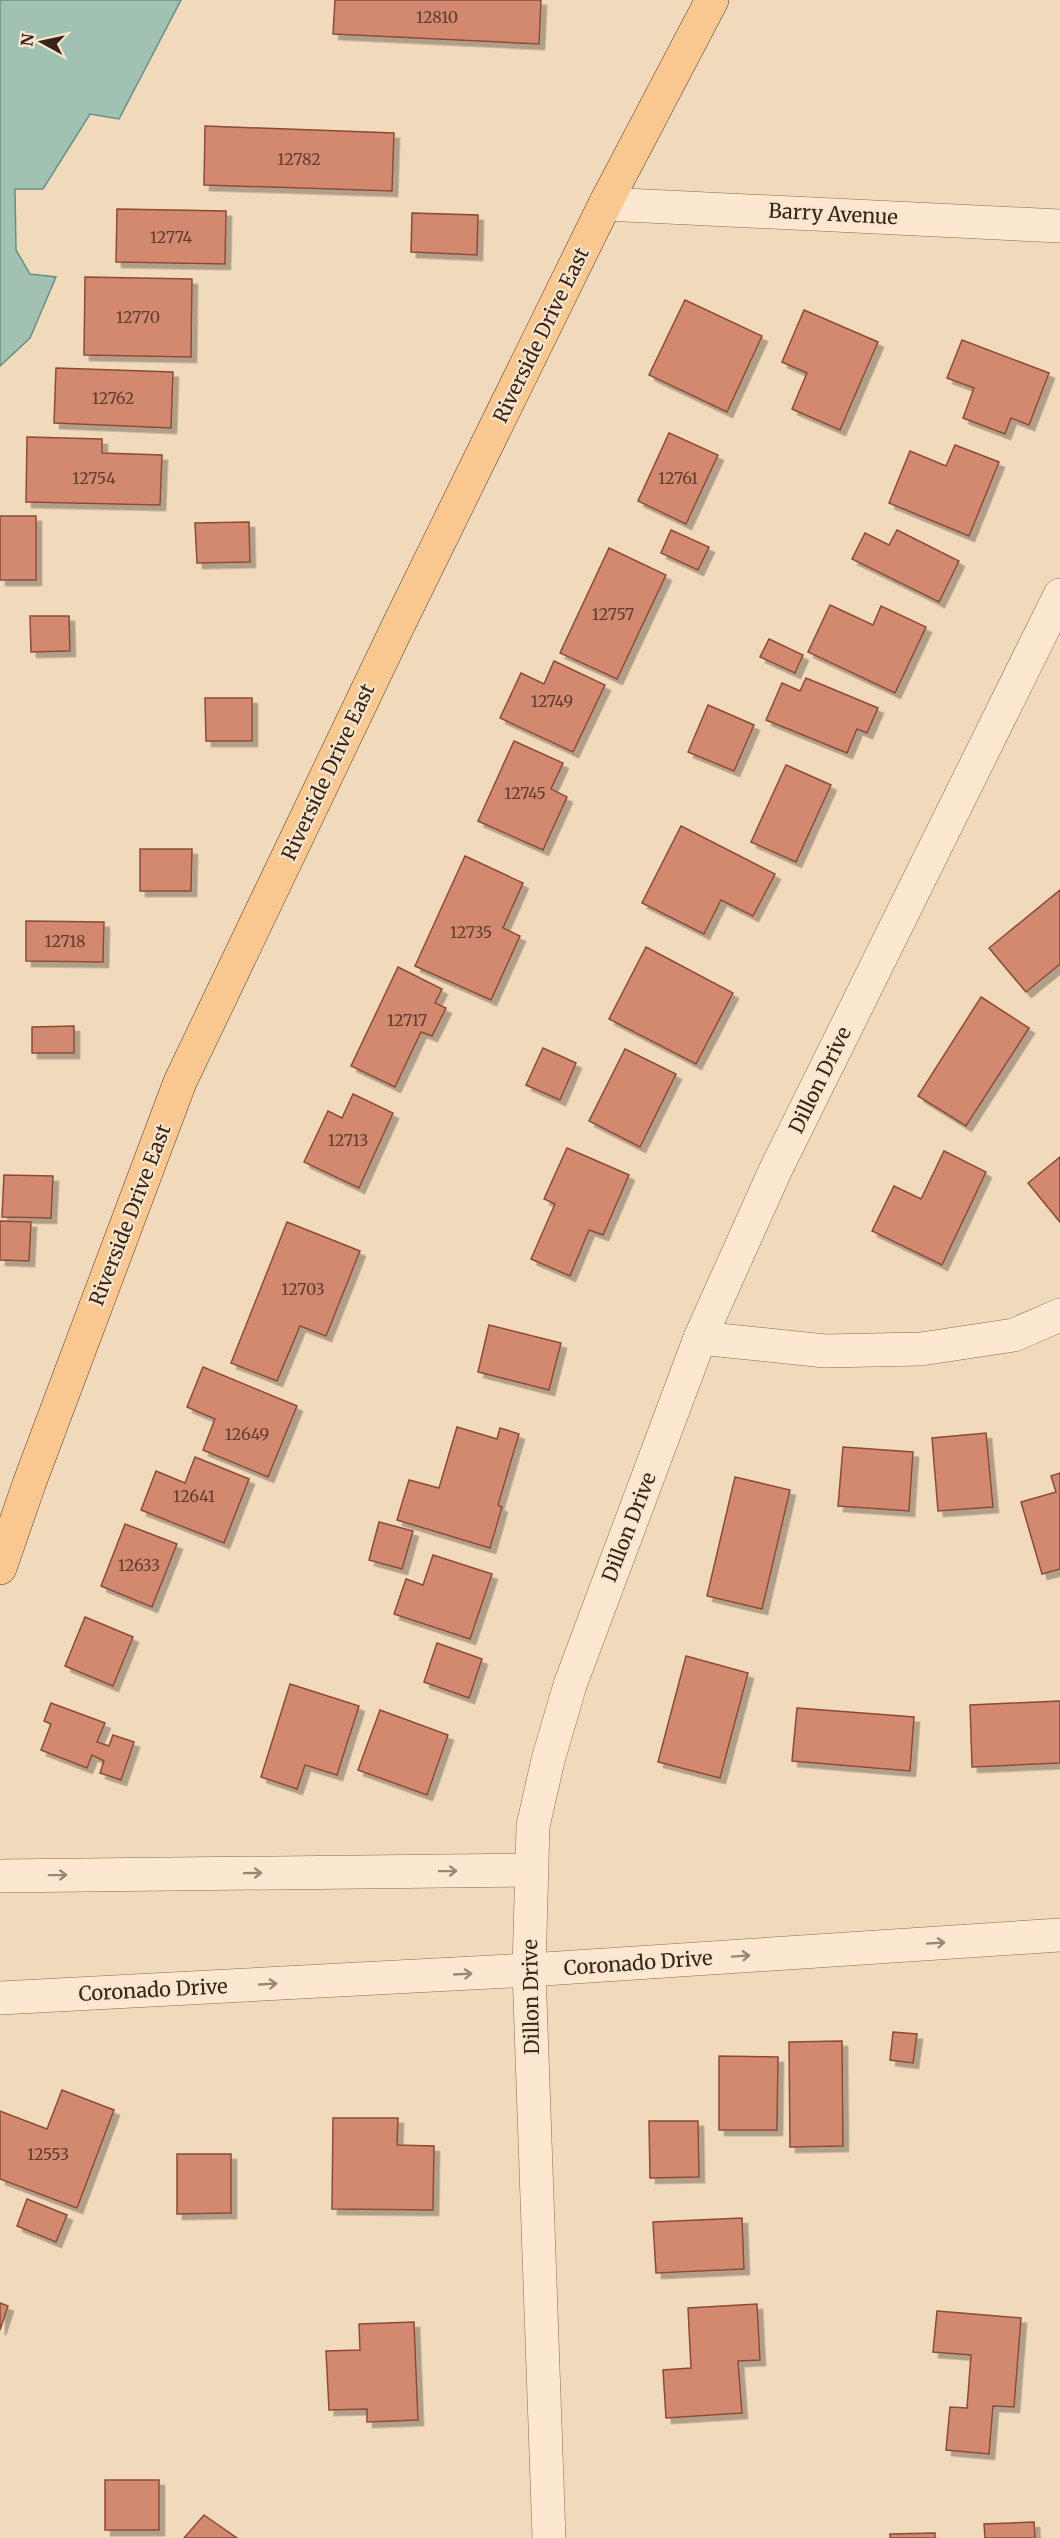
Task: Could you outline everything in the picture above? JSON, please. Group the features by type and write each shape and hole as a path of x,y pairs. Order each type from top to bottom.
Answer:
{"main road":[{"name":"Riverside Drive East","path":"0,1568 28,1484 180,1082 397,628 605,204 712,0"}],"street":[{"name":"Barry Avenue","path":"605,204 1060,226"},
{"name":"Dillon Drive","path":"549,2538 529,1970 533,1826 548,1760 570,1685 700,1338 775,1171 1060,596"},
{"path":"700,1338 825,1351 921,1349 1014,1335 1060,1316"},
{"path":"0,1876 531,1870"},
{"name":"Coronado Drive","path":"0,1998 529,1970 1060,1935"}],"shaded area":[{"path":"0,0 181,0 119,119 90,114 43,189 15,189 16,250 30,274 56,277 30,338 0,366"}],"building":[{"path":"335,0 541,0 539,44 333,34"},
{"path":"205,126 394,133 392,191 204,185"},
{"path":"117,209 226,211 225,264 116,262"},
{"path":"412,213 478,215 477,255 411,252"},
{"path":"85,277 192,279 191,357 84,355"},
{"path":"685,300 762,336 727,412 649,375"},
{"path":"804,310 878,342 840,430 792,409 807,373 782,362"},
{"path":"962,340 1049,373 1029,425 1011,418 1005,434 963,418 974,388 947,378"},
{"path":"56,368 173,372 171,428 54,423"},
{"path":"669,433 718,455 686,524 638,501"},
{"path":"27,437 102,439 102,453 162,455 160,505 26,502"},
{"path":"955,445 999,462 969,536 889,503 910,451 946,466"},
{"path":"0,516 36,516 36,580 0,580"},
{"path":"249,522 250,562 197,563 195,523"},
{"path":"671,530 709,547 698,570 661,553"},
{"path":"897,530 959,561 939,602 852,559 865,533 889,545"},
{"path":"609,548 666,575 617,679 560,653"},
{"path":"830,605 873,625 881,606 926,627 895,693 808,652"},
{"path":"30,616 69,616 70,651 31,652"},
{"path":"769,639 803,655 795,673 760,657"},
{"path":"554,661 605,685 573,752 500,718 521,673 544,684"},
{"path":"806,678 878,708 867,733 857,729 847,753 766,720 782,683 800,691"},
{"path":"205,698 252,698 252,741 206,741"},
{"path":"708,705 754,725 734,771 688,752"},
{"path":"514,741 563,763 551,789 567,797 543,850 478,821"},
{"path":"786,765 831,785 796,862 751,842"},
{"path":"681,826 775,874 753,916 721,900 704,934 642,903"},
{"path":"140,849 192,849 191,891 140,891"},
{"path":"465,856 523,883 503,928 520,936 491,1000 415,966"},
{"path":"1060,890 1060,964 1026,992 989,948"},
{"path":"26,921 104,922 103,962 26,961"},
{"path":"646,947 733,993 696,1064 609,1019"},
{"path":"398,967 442,989 435,1003 446,1008 432,1036 421,1032 395,1087 351,1066"},
{"path":"981,997 1029,1028 966,1126 918,1096"},
{"path":"74,1026 74,1053 32,1053 32,1027"},
{"path":"543,1048 576,1063 560,1100 526,1085"},
{"path":"625,1049 676,1074 640,1147 589,1121"},
{"path":"353,1094 393,1113 359,1188 304,1162 328,1111 342,1118"},
{"path":"567,1148 629,1175 603,1235 589,1230 570,1276 531,1259 555,1204 544,1199"},
{"path":"944,1151 986,1172 942,1265 872,1231 894,1186 921,1199"},
{"path":"1060,1157 1060,1222 1028,1183"},
{"path":"4,1175 53,1176 51,1218 2,1217"},
{"path":"0,1221 31,1222 29,1261 0,1260"},
{"path":"287,1222 360,1251 326,1336 300,1326 277,1381 231,1363"},
{"path":"489,1325 561,1343 549,1390 478,1372"},
{"path":"203,1367 297,1406 268,1477 203,1450 215,1419 187,1407"},
{"path":"457,1427 497,1439 500,1428 519,1434 498,1505 502,1507 490,1548 397,1520 409,1480 439,1488"},
{"path":"986,1433 993,1507 938,1511 932,1438"},
{"path":"843,1447 913,1452 909,1511 838,1506"},
{"path":"195,1457 249,1479 224,1543 141,1510 156,1471 185,1483"},
{"path":"1060,1473 1060,1569 1042,1574 1021,1502 1056,1492 1051,1476"},
{"path":"735,1477 790,1490 762,1609 707,1596"},
{"path":"379,1522 413,1531 402,1569 369,1560"},
{"path":"125,1524 177,1544 152,1607 101,1586"},
{"path":"433,1555 492,1574 470,1639 394,1614 406,1579 423,1585"},
{"path":"85,1617 133,1637 113,1686 65,1666"},
{"path":"437,1643 482,1659 469,1698 424,1682"},
{"path":"686,1656 748,1673 720,1778 658,1762"},
{"path":"290,1684 359,1706 337,1775 305,1765 297,1789 261,1777"},
{"path":"1060,1701 1060,1763 972,1767 970,1705"},
{"path":"51,1703 105,1723 97,1742 109,1746 113,1735 134,1742 121,1780 100,1773 104,1761 92,1755 87,1768 41,1750 51,1724 44,1721"},
{"path":"797,1708 914,1717 910,1771 792,1761"},
{"path":"380,1710 448,1735 427,1795 358,1770"},
{"path":"893,2032 917,2034 913,2063 890,2060"},
{"path":"842,2041 843,2146 790,2147 789,2042"},
{"path":"719,2056 778,2057 777,2130 719,2130"},
{"path":"62,2090 114,2110 77,2208 0,2179 0,2111 47,2129"},
{"path":"333,2118 398,2118 397,2145 434,2146 433,2210 332,2209"},
{"path":"649,2121 698,2121 699,2177 650,2178"},
{"path":"177,2154 231,2154 231,2213 177,2214"},
{"path":"27,2199 67,2215 56,2242 17,2226"},
{"path":"742,2218 744,2269 656,2273 653,2222"},
{"path":"0,2303 8,2306 0,2330"},
{"path":"757,2304 760,2360 738,2361 742,2413 666,2418 663,2370 691,2368 688,2308"},
{"path":"937,2311 1021,2318 1014,2407 993,2406 989,2454 946,2450 950,2407 967,2408 971,2355 933,2352"},
{"path":"414,2322 418,2420 367,2422 367,2409 329,2410 326,2351 360,2350 359,2324"},
{"path":"105,2480 159,2480 159,2530 105,2530"},
{"path":"204,2515 237,2538 184,2538"},
{"path":"1034,2522 1035,2538 985,2538 984,2524"},
{"path":"935,2533 935,2538 890,2538 890,2534"}]}
